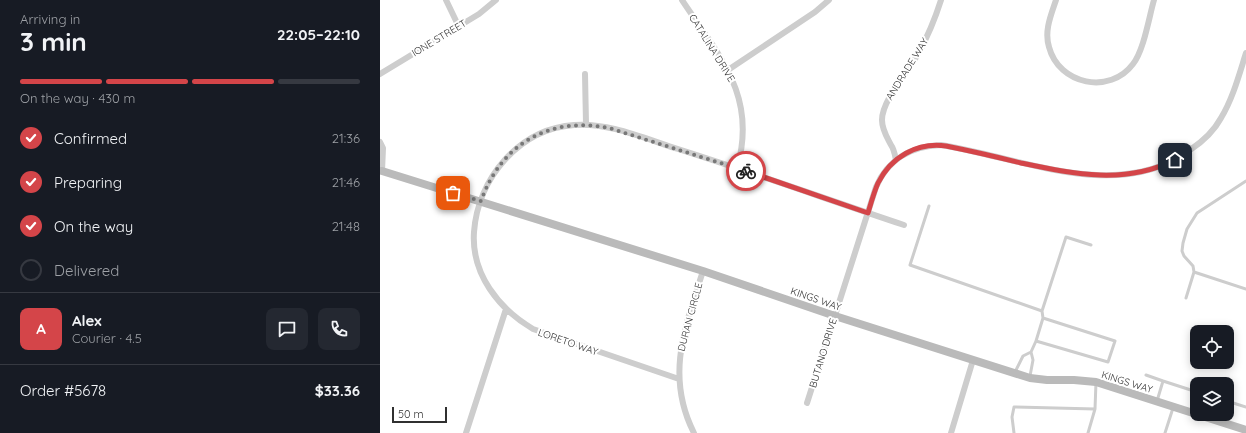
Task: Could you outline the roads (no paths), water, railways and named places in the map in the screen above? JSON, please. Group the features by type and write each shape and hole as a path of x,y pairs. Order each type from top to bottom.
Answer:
{"street":[{"path":"446,0 459,27"},
{"name":"IONE STREET","path":"380,74 459,27 479,14 496,0"},
{"name":"CATALINA DRIVE","path":"682,0 728,70 738,92 744,129 742,148 737,168"},
{"path":"728,70 815,12 829,0"},
{"name":"ANDRADE WAY","path":"896,160 892,146 886,137 882,126 882,115 890,96 919,53 934,20 941,0"},
{"path":"1056,0 1048,24 1047,36 1053,58 1069,75 1085,82 1097,82 1114,79 1133,65 1139,55 1154,0"},
{"name":"BUTANO DRIVE","path":"807,403 878,182 884,172 896,160 908,152 919,148 941,145 1061,172 1106,176 1123,175 1151,170 1186,154 1205,138 1214,128 1222,118 1233,95 1246,53"},
{"path":"585,74 586,124"},
{"name":"LORETO WAY","path":"679,379 543,334 523,323 506,309 490,291 476,258 474,233 475,220 492,175 502,162 523,143 537,135 563,126 586,124 609,128 737,168 904,225"},
{"path":"380,142 383,148 381,171"},
{"name":"KINGS WAY","path":"381,171 702,271 835,316 1030,378 1096,382 1246,430"},
{"name":"DURAN CIRCLE","path":"694,433 682,398 679,379 680,351 684,331 702,271"},
{"path":"466,433 506,309"},
{"path":"951,433 973,360"}],"lane":[{"path":"1186,298 1194,272 1193,266 1184,256 1182,251 1182,243 1187,229 1197,213 1246,181"},
{"path":"929,206 910,265 1042,311"},
{"path":"1030,378 1033,360 1031,352 1043,318 1042,311 1066,237 1091,245"},
{"path":"1194,272 1246,288"},
{"path":"1036,341 1108,362 1115,341 1043,318"},
{"path":"1014,373 1023,356 1031,352"},
{"path":"1146,376 1190,390"},
{"path":"1157,401 1162,380"},
{"path":"1088,433 1095,408 1096,382"},
{"path":"1234,403 1246,407"},
{"path":"1165,433 1173,406"},
{"path":"1014,433 1012,417 1014,407 1095,408"}]}
